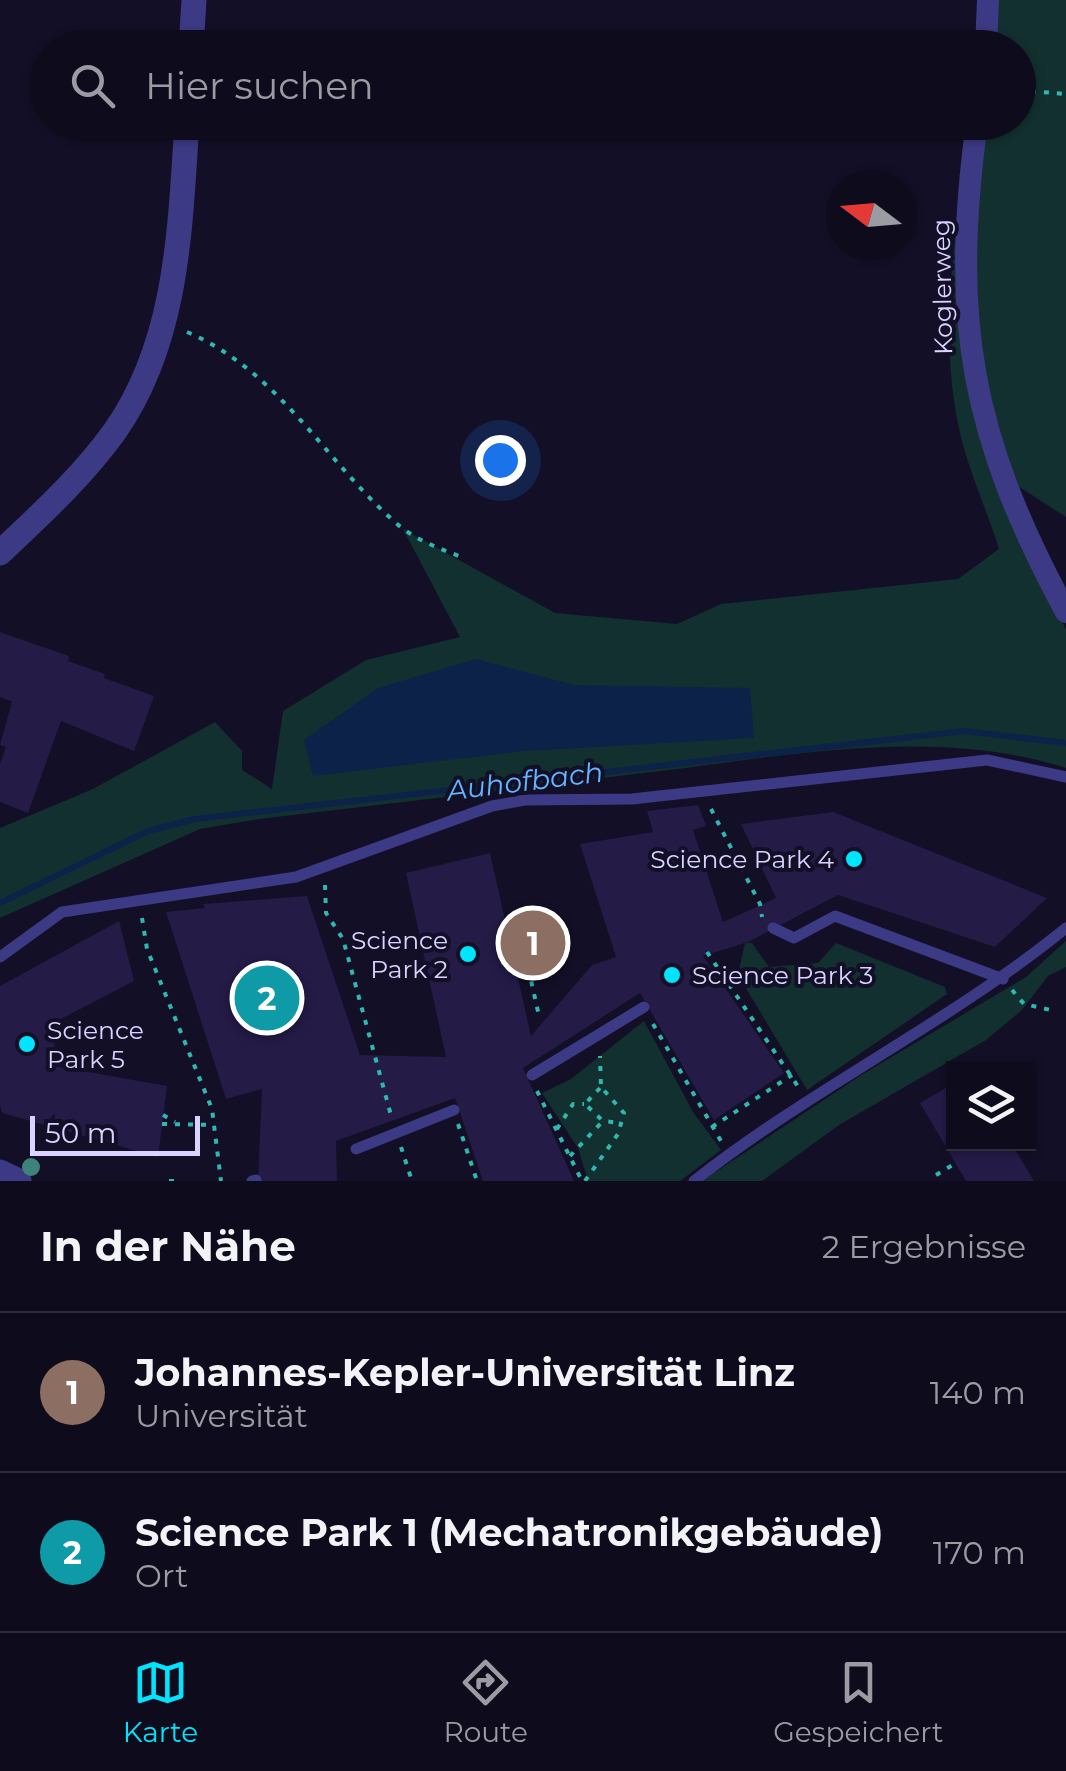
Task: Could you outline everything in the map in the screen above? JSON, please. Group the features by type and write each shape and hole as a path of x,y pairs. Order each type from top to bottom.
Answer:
{"street":[{"path":"193,30 194,0"},
{"path":"987,30 988,0"},
{"path":"0,553 80,475 141,388 163,325 178,245 186,140"},
{"name":"Koglerweg","path":"976,140 965,270 975,390 1002,476 1066,612"},
{"path":"0,1172 20,1181"}],"lane":[{"path":"0,957 62,912 296,877 454,816 508,803 632,799 986,760 1066,777"},
{"path":"774,928 794,938 835,916 1003,980"},
{"path":"694,1181 807,1101 1003,980 1066,928"},
{"path":"532,1075 644,1007"},
{"path":"356,1149 454,1110"}],"path":[{"path":"1036,92 1066,94"},
{"path":"163,325 234,356 271,386 398,525 425,543 464,558"},
{"path":"713,813 760,904"},
{"path":"325,892 326,913 343,939 412,1181"},
{"path":"518,918 539,1016"},
{"path":"143,924 147,949 212,1109 221,1181"},
{"path":"707,952 807,1101"},
{"path":"1003,980 1024,1004 1054,1010"},
{"path":"538,1094 583,1181 624,1113 601,1087 600,1036"},
{"path":"660,1036 730,1153"},
{"path":"712,1126 792,1075"},
{"path":"585,1104 601,1087"},
{"path":"556,1129 573,1104 585,1104 604,1121 621,1123"},
{"path":"163,1115 175,1122"},
{"path":"570,1156 604,1121"},
{"path":"162,1124 214,1125"},
{"path":"462,1136 477,1181"},
{"path":"936,1175 956,1163"},
{"path":"170,1181 177,1181"}],"green space":[{"path":"995,0 1066,0 1066,517 1010,481 972,311 982,140 1036,140 1036,30 993,30"},
{"path":"966,166 964,366 981,443 1066,630 1066,768 1015,755 964,749 860,748 259,819 200,829 0,918 0,828 93,789 215,722 242,751 242,770 272,789 283,711 366,660 460,637 403,529 555,613 677,624 721,604 958,579 999,549 964,448 950,366 952,266"},
{"path":"1066,941 1066,967 1048,976 1022,1010 986,1040 839,1125 762,1181 702,1181 863,1074 1026,977"},
{"path":"745,943 752,943 769,967 818,963 836,943 945,987 947,994 807,1090 738,975"},
{"path":"644,1021 693,1112 721,1150 680,1181 588,1181 578,1148 542,1093 571,1079"}],"water":[{"path":"476,659 574,685 750,688 754,738 524,751 313,776 304,740 378,688"}],"building":[{"path":"0,632 69,656 68,661 105,674 104,678 154,696 134,751 61,721 28,813 0,802 0,764 6,747 0,745 12,702 0,697"},
{"path":"698,805 706,826 693,830 723,922 776,898 741,824 833,812 1047,898 995,947 838,895 748,942 703,956 784,1073 714,1120 640,993 523,1068 574,1181 483,1181 455,1098 336,1141 337,1181 258,1181 262,1089 226,1099 166,912 205,908 203,904 307,896 360,1055 446,1057 406,873 490,853 531,1036 592,965 616,957 580,844 653,832 647,811"},
{"name":"Science Park 5","path":"119,921 134,981 55,1022 54,1066 167,1086 158,1157 2,1113 0,1105 0,986"},
{"path":"946,1088 946,1147 920,1103"},
{"path":"948,1151 1016,1151 1034,1181 966,1181"}],"waterway":[{"name":"Auhofbach","path":"0,903 148,831 195,819 964,731 1066,743"}],"place":[{"name":"Science Park 4","path":"854,859"},
{"name":"Johannes-Kepler-Universität Linz","path":"533,943"},
{"name":"Science Park 2","path":"468,954"},
{"name":"Science Park 3","path":"672,975"},
{"name":"Science Park 1 (Mechatronikgebäude)","path":"267,998"},
{"name":"Science Park 5","path":"27,1044"}]}
